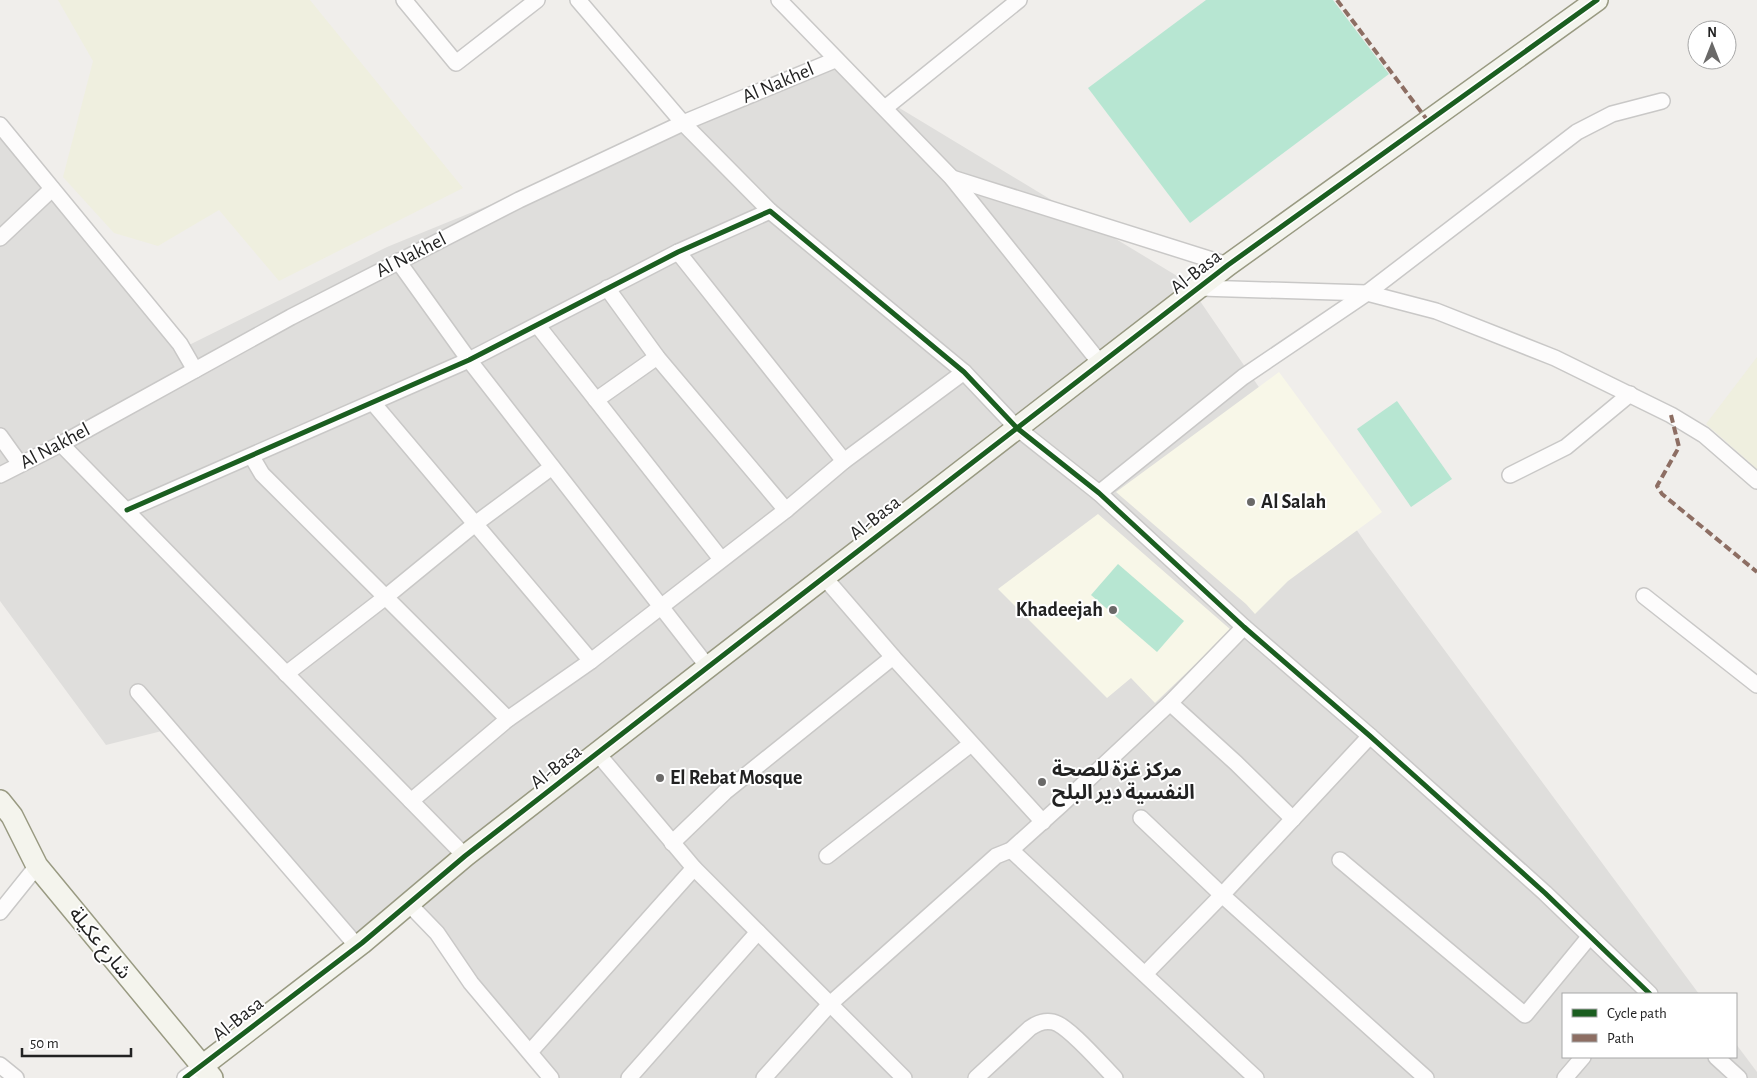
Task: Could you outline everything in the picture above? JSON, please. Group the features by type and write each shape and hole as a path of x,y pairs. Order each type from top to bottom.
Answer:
{"street":[{"path":"404,0 456,63 537,0"},
{"path":"578,0 683,123 770,211 964,372 1017,428 1099,493 1244,627 1370,736 1590,936 1642,992"},
{"path":"778,0 952,178 1101,364"},
{"path":"885,108 1019,0"},
{"name":"Al-Basa","path":"199,1074 465,856 1017,428 1228,266 1597,0"},
{"name":"Al Nakhel","path":"0,475 61,444 290,317 519,200 683,123 835,60"},
{"path":"1099,493 1243,377 1367,292 1577,132 1612,114 1662,101"},
{"path":"0,124 180,344 195,370"},
{"path":"952,178 1228,266"},
{"path":"0,238 52,189"},
{"path":"127,510 374,404 470,360 678,252 770,211"},
{"path":"678,252 844,461"},
{"path":"398,261 470,360 708,667"},
{"path":"607,288 656,357 786,510"},
{"path":"1200,288 1367,292 1436,311 1555,358 1630,394 1704,435 1757,482"},
{"path":"538,326 721,559"},
{"path":"596,400 656,357"},
{"path":"411,801 508,719 592,661 786,510 844,461 964,372"},
{"path":"1510,475 1566,447 1630,394"},
{"path":"374,404 592,661"},
{"path":"0,436 20,464"},
{"path":"61,444 465,856"},
{"path":"252,457 262,474 387,596 508,719"},
{"path":"286,674 387,596 475,524 552,467"},
{"path":"824,577 893,657 1043,822"},
{"path":"1644,596 1757,685"},
{"path":"764,1078 830,1004 996,856 1011,850 1043,822 1170,703 1244,627"},
{"path":"672,843 725,792 893,657"},
{"path":"138,692 357,946"},
{"path":"1170,703 1236,763 1293,819"},
{"path":"1145,974 1222,895 1370,736"},
{"path":"828,856 971,744"},
{"path":"598,754 694,868 830,1004 897,1076"},
{"name":"شارع عكيلة","path":"0,801 12,816 37,866 199,1074"},
{"path":"1141,818 1222,895 1426,1078"},
{"path":"1011,850 1256,1078"},
{"path":"1340,860 1525,1015 1590,936"},
{"path":"0,912 37,866"},
{"path":"530,1052 694,868"},
{"path":"408,903 437,933 471,983 551,1078"},
{"path":"628,1078 758,932"},
{"path":"976,1078 1030,1028 1035,1024 1047,1021 1063,1027 1115,1078"},
{"path":"1565,1078 1582,1058"},
{"path":"1717,1058 1739,1078"},
{"path":"0,1065 16,1078"}],"shaded area":[{"path":"830,66 1187,282 1369,548 1698,993 1562,993 1562,1058 1737,1058 1737,1045 1757,1072 1757,1078 551,1078 412,913 362,943 162,731 106,745 0,601 0,121 181,349 387,247"},
{"name":"Al Salah","path":"1279,372 1382,512 1288,581 1255,614 1246,604 1116,492"},
{"name":"Khadeejah","path":"1098,514 1231,630 1155,703 1131,678 1107,698 998,589"}],"green space":[{"path":"58,0 310,0 463,188 279,281 219,210 158,246 114,233 63,177 93,61"},
{"path":"1206,0 1333,0 1389,74 1190,223 1088,88"},
{"path":"1757,357 1757,469 1706,424"},
{"path":"1397,401 1452,479 1411,507 1357,429"},
{"path":"1118,564 1184,621 1157,652 1091,595"}],"marked path":[{"path":"1337,0 1428,121"},
{"path":"1671,415 1679,447 1657,486 1662,494 1757,572"}],"cycle path":[{"path":"185,1078 362,943 465,856 1228,265 1597,0"},
{"path":"127,510 469,360 678,252 770,211 964,372 1017,428 1099,493 1244,627 1370,736 1545,893 1649,993"}],"place":[{"name":"Al Salah","path":"1251,502"},
{"name":"Khadeejah","path":"1113,610"},
{"name":"El Rebat Mosque","path":"660,778"},
{"name":"مركز غزة للصحة النفسية دير البلح","path":"1042,782"}]}
